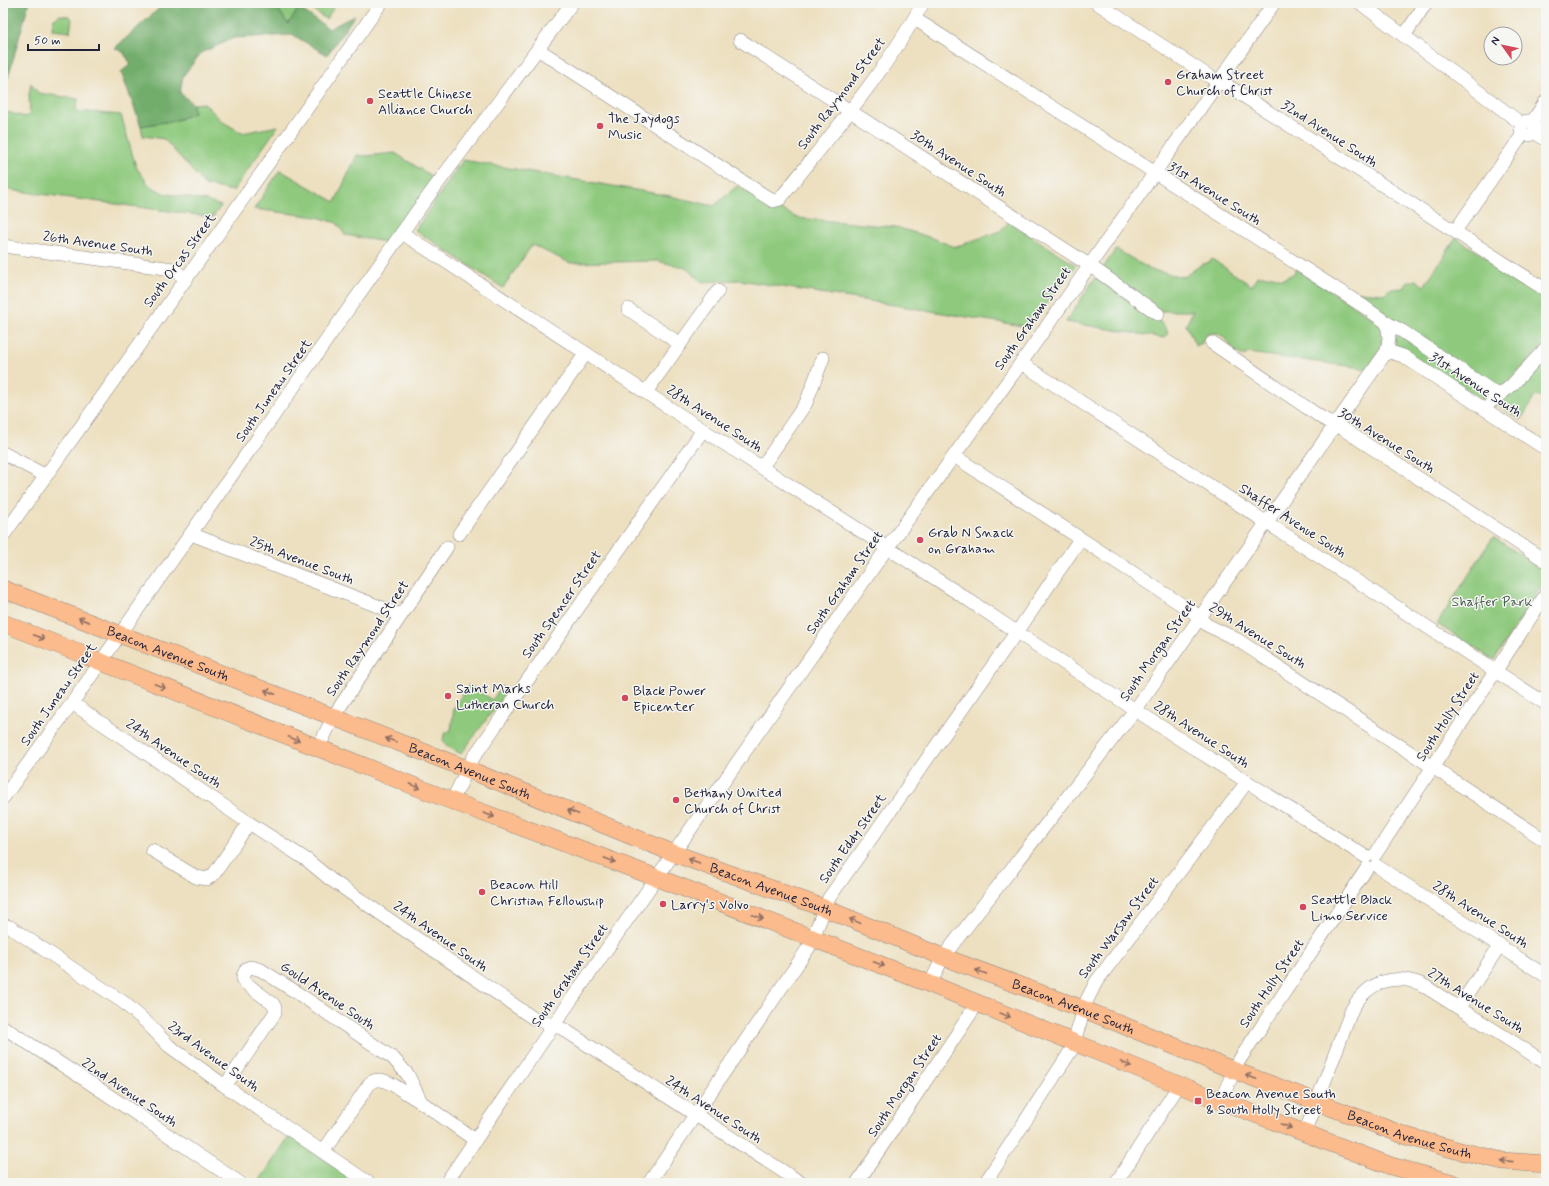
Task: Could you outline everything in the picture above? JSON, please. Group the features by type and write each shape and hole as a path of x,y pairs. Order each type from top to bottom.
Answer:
{"main road":[{"name":"Beacon Avenue South","path":"3,589 467,769 673,853 824,908 942,957 1083,1009 1233,1070 1406,1136 1456,1150 1503,1160 1546,1164"},
{"name":"Beacon Avenue South","path":"3,623 318,749 452,801 657,877 813,938 1179,1085 1391,1166 1453,1183"}],"street":[{"name":"South Orcas Street","path":"3,536 381,3"},
{"name":"South Juneau Street","path":"3,798 72,703 402,233 539,50 572,3"},
{"name":"South Raymond Street","path":"539,50 773,201 780,200 849,111 880,70 915,19 923,3"},
{"name":"32nd Avenue South","path":"1097,3 1546,290"},
{"name":"South Graham Street","path":"446,1183 673,853 887,548 1021,363 1274,3"},
{"path":"1360,3 1546,140"},
{"path":"1404,36 1426,3"},
{"name":"31st Avenue South","path":"915,19 1363,306 1387,323 1402,331 1498,395"},
{"name":"30th Avenue South","path":"740,40 1089,265 1158,314"},
{"path":"1455,231 1546,101"},
{"name":"28th Avenue South","path":"402,233 703,430 1371,861 1546,976"},
{"name":"26th Avenue South","path":"3,246 173,269 186,278"},
{"path":"646,392 718,291"},
{"path":"628,309 680,344"},
{"path":"1387,323 1389,338 1387,351"},
{"name":"30th Avenue South","path":"1212,343 1322,418 1546,561"},
{"path":"1484,408 1512,385 1546,348"},
{"name":"31st Avenue South","path":"1387,351 1403,356 1546,449"},
{"name":"South Morgan Street","path":"930,984 942,957 1135,710 1387,351"},
{"path":"459,534 586,353"},
{"path":"762,467 806,403 823,358"},
{"name":"Shaffer Avenue South","path":"1021,363 1546,704"},
{"name":"South Spencer Street","path":"452,801 467,769 703,430"},
{"path":"3,453 46,476"},
{"name":"29th Avenue South","path":"954,456 1193,612 1207,625 1236,639 1546,841"},
{"name":"25th Avenue South","path":"191,534 402,615"},
{"name":"South Eddy Street","path":"649,1183 808,947 829,898 1016,633 1080,539"},
{"name":"South Raymond Street","path":"318,749 333,717 448,547"},
{"name":"South Holly Street","path":"1221,1100 1233,1070 1546,594"},
{"name":"24th Avenue South","path":"72,703 249,823 307,860 330,879 533,1018 563,1029 800,1183"},
{"name":"South Warsaw Street","path":"985,1183 1064,1062 1074,1043 1083,1009 1096,982 1247,782"},
{"path":"152,850 196,876 207,879 214,874 249,823"},
{"name":"23rd Avenue South","path":"3,925 10,927 123,1002 146,1022 169,1046 225,1086 369,1183"},
{"path":"1459,1007 1500,945"},
{"name":"Gould Avenue South","path":"225,1086 274,1017 275,1008 268,1000 243,981 243,976 247,968 251,967 261,970 296,992 393,1058 408,1074 420,1102"},
{"name":"27th Avenue South","path":"1317,1101 1352,1009 1364,992 1372,986 1384,981 1402,979 1411,980 1430,988 1546,1063"},
{"name":"South Morgan Street","path":"858,1183 977,1004"},
{"name":"22nd Avenue South","path":"3,1027 240,1183"},
{"path":"323,1152 370,1083 374,1080 387,1081 475,1140"},
{"path":"1116,1183 1179,1085"},
{"path":"1305,1133 1317,1101"}],"green space":[{"path":"3,3 29,3 3,95"},
{"path":"165,3 274,3 288,24 299,8 329,29 355,15 327,55 293,35 234,38 201,53 183,76 180,93 193,104 194,113 177,120 141,126 121,72 131,64 123,52 115,48"},
{"path":"274,3 291,3 297,12 288,24"},
{"path":"303,3 337,3 326,19"},
{"path":"60,15 69,16 72,19 70,32 52,30 53,20"},
{"path":"31,83 38,93 78,99 76,111 121,115 136,167 149,185 163,193 207,201 221,206 213,217 3,189 3,111 25,117 30,114 29,95"},
{"path":"204,103 223,122 242,133 278,126 233,191 205,185 164,139 143,136 141,126 177,120 194,113 193,104"},
{"path":"395,153 436,179 391,243 345,235 337,223 317,217 254,209 280,170 335,202 357,155 365,156"},
{"path":"463,160 670,196 714,206 737,186 797,218 896,227 955,247 1000,231 1009,222 1076,265 1029,327 740,280 702,282 686,268 657,261 570,263 532,245 503,288 415,230"},
{"path":"1456,238 1546,296 1546,343 1505,385 1498,388 1348,291 1384,294 1390,289 1404,288 1408,282 1416,280 1424,286"},
{"path":"1116,249 1151,270 1184,277 1202,264 1208,263 1212,259 1252,286 1257,276 1273,276 1283,279 1293,274 1297,269 1380,323 1382,331 1381,348 1367,370 1356,367 1248,353 1244,356 1236,352 1224,337 1216,333 1206,335 1202,343 1196,346 1186,325 1193,311 1160,311 1103,268"},
{"path":"1095,278 1163,324 1168,333 1164,338 1066,322"},
{"path":"1399,335 1491,395 1482,400 1395,345 1395,337"},
{"path":"1546,355 1546,397 1535,396 1521,420 1497,404"},
{"name":"Shaffer Park","path":"1493,537 1546,571 1546,579 1494,660 1437,624"},
{"path":"469,685 492,700 502,686 508,690 461,754 447,746 443,740 444,734 451,730 454,708"},
{"path":"290,1135 357,1183 258,1183"}],"place":[{"name":"Graham Street Church of Christ","path":"1168,82"},
{"name":"Seattle Chinese Alliance Church","path":"370,101"},
{"name":"The Jaydogs Music","path":"600,126"},
{"name":"Grab N Snack on Graham","path":"920,540"},
{"name":"Saint Marks Lutheran Church","path":"448,696"},
{"name":"Black Power Epicenter","path":"625,698"},
{"name":"Bethany United Church of Christ","path":"676,800"},
{"name":"Beacon Hill Christian Fellowship","path":"482,892"},
{"name":"Larry's Volvo","path":"663,904"},
{"name":"Seattle Black Limo Service","path":"1303,907"},
{"name":"Beacon Avenue South & South Holly Street","path":"1198,1101"}]}
